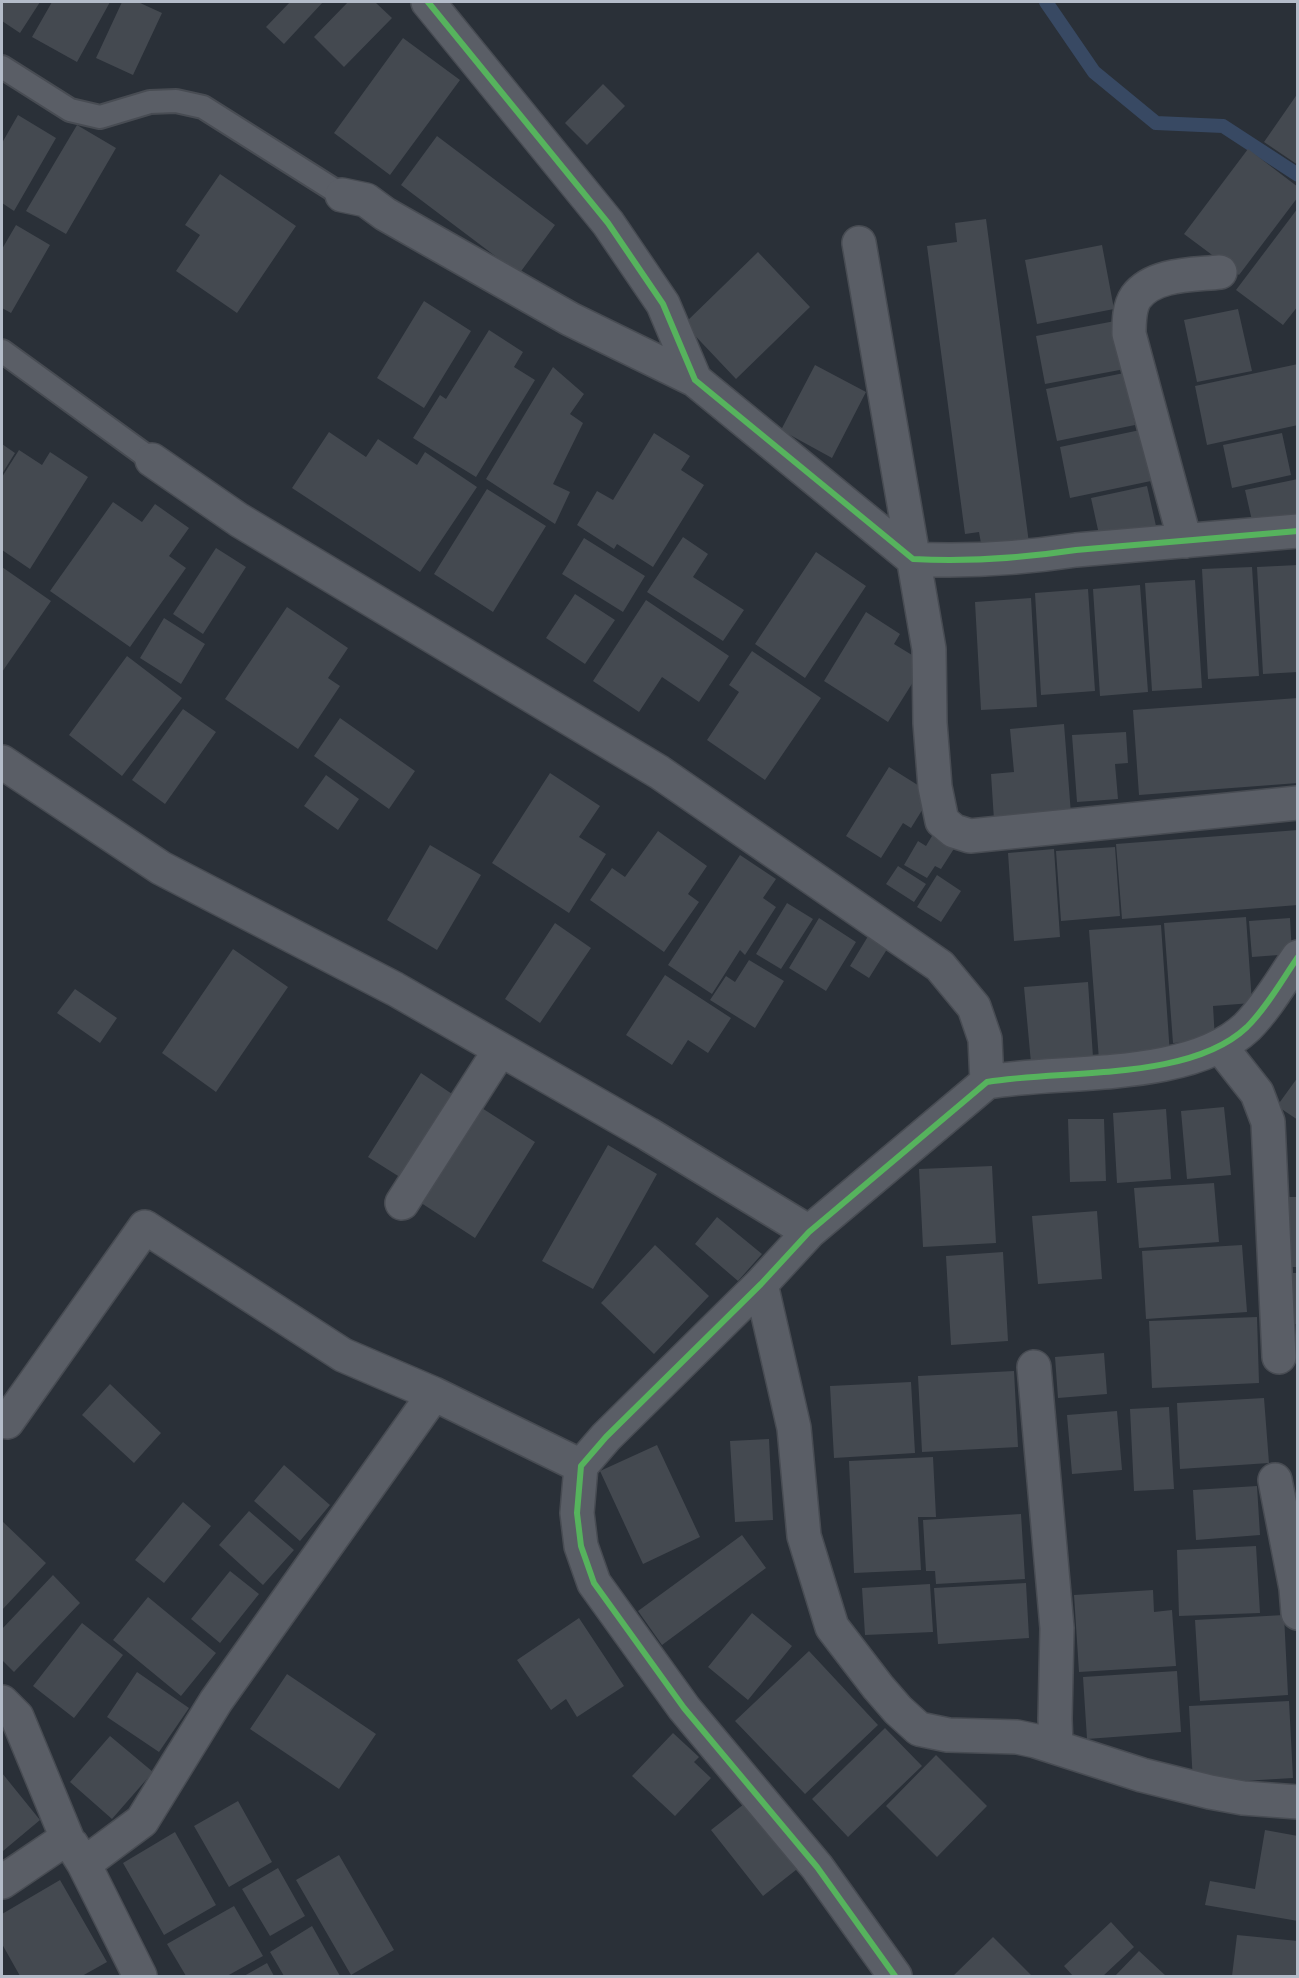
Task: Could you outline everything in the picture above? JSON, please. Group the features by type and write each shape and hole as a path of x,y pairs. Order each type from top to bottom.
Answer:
{"street":[{"path":"428,2 608,222 663,304 695,380"},
{"path":"342,195 366,200 385,214 570,319 695,380 914,559 953,561 1043,555 1076,550 1298,531"},
{"path":"859,243 929,649 930,723 935,787 942,821 954,831 970,836 1298,803"},
{"path":"1185,541 1129,334 1130,316 1136,298 1150,285 1166,278 1220,272"},
{"path":"152,460 239,520 659,772 940,966 974,1007 985,1039 987,1082"},
{"path":"2,762 161,868 395,989 648,1134 809,1232"},
{"path":"895,1977 817,1867 684,1708 594,1583 581,1546 577,1513 581,1467 606,1437 761,1284 809,1232 987,1082 1011,1078 1146,1068 1220,1046 1245,1028 1259,1014 1298,957"},
{"path":"1220,1046 1257,1094 1268,1122 1279,1357"},
{"path":"402,1203 500,1050"},
{"path":"7,1422 145,1227 343,1355 434,1394 581,1467"},
{"path":"761,1284 794,1428 804,1536 832,1627 878,1687 919,1729 948,1735 1017,1737 1142,1775 1210,1792 1243,1798 1298,1802"},
{"path":"1034,1367 1057,1628 1054,1719 1056,1748"},
{"path":"2,1882 142,1821 216,1701 434,1394"},
{"path":"1275,1480 1297,1596"},
{"path":"2,1702 17,1717 75,1851 140,1977"}],"lane":[{"path":"2,67 70,110 100,117 150,102 176,101 204,107 342,195"},
{"path":"2,351 152,460"}],"building":[{"path":"2,2 40,2 20,33 2,21"},
{"path":"52,2 110,2 77,62 32,37"},
{"path":"122,2 138,2 162,13 133,75 96,58"},
{"path":"290,2 323,2 284,44 266,27"},
{"path":"348,2 375,2 392,18 344,67 314,37"},
{"path":"403,38 460,80 390,175 334,133"},
{"path":"603,84 625,106 587,145 565,123"},
{"path":"1298,93 1298,165 1264,142"},
{"path":"18,115 56,138 14,211 2,203 2,143"},
{"path":"77,125 116,148 66,234 26,211"},
{"path":"437,136 555,225 519,274 401,185"},
{"path":"1248,149 1298,187 1298,197 1239,275 1184,234"},
{"path":"220,174 296,226 237,313 176,271 200,235 185,225"},
{"path":"1298,208 1298,306 1283,325 1236,290"},
{"path":"986,219 1029,543 982,549 979,532 965,534 927,246 957,242 955,223"},
{"path":"16,225 50,245 11,313 2,308 2,249"},
{"path":"1102,245 1114,309 1037,324 1025,260"},
{"path":"758,252 810,307 736,379 684,324"},
{"path":"424,301 471,331 424,408 377,378"},
{"path":"1238,309 1252,371 1197,382 1184,320"},
{"path":"1115,321 1125,369 1045,384 1036,336"},
{"path":"489,330 523,352 514,367 535,380 476,477 413,438 440,395 446,399"},
{"path":"1298,364 1298,425 1207,445 1195,386"},
{"path":"815,365 866,392 832,458 781,430"},
{"path":"553,367 584,394 570,414 583,423 553,484 570,492 555,524 486,479"},
{"path":"1124,373 1135,425 1057,441 1046,389"},
{"path":"1140,430 1151,481 1070,498 1060,447"},
{"path":"329,432 366,457 378,439 417,465 425,452 477,487 420,572 292,488"},
{"path":"654,433 690,456 681,470 704,485 653,567 617,544 614,549 577,525 597,491 613,500"},
{"path":"1282,433 1291,475 1232,488 1223,445"},
{"path":"2,444 15,453 2,474"},
{"path":"19,450 42,465 50,452 88,477 30,569 2,550 2,477"},
{"path":"1298,479 1298,515 1253,525 1245,490"},
{"path":"1147,486 1156,526 1100,539 1091,498"},
{"path":"487,489 546,526 493,612 434,574"},
{"path":"113,502 142,522 155,504 189,528 169,556 186,568 130,647 50,591"},
{"path":"683,537 708,554 693,577 744,610 723,641 647,592"},
{"path":"584,538 645,576 623,612 562,574"},
{"path":"216,548 246,567 203,634 173,614"},
{"path":"816,552 866,586 805,678 755,644"},
{"path":"1298,565 1298,672 1263,674 1257,567"},
{"path":"2,567 51,601 2,672"},
{"path":"1252,567 1259,676 1208,679 1202,569"},
{"path":"1195,580 1202,688 1152,691 1145,583"},
{"path":"1140,585 1148,692 1100,696 1093,589"},
{"path":"1088,589 1095,691 1041,695 1035,593"},
{"path":"575,594 615,620 585,664 546,638"},
{"path":"1031,598 1037,707 981,710 975,602"},
{"path":"646,600 729,656 699,702 662,677 639,712 593,681"},
{"path":"287,607 348,648 328,678 340,686 298,749 225,699"},
{"path":"866,612 900,634 894,644 925,663 888,722 824,681"},
{"path":"164,618 205,644 181,684 140,658"},
{"path":"752,651 821,698 765,780 707,740 739,692 729,685"},
{"path":"127,656 182,698 122,776 69,735"},
{"path":"1298,698 1298,783 1139,795 1133,710"},
{"path":"183,709 216,732 165,804 132,780"},
{"path":"340,718 415,771 389,809 314,756"},
{"path":"1064,724 1071,814 994,820 991,774 1014,772 1010,729"},
{"path":"1126,732 1128,763 1115,764 1118,799 1077,802 1072,735"},
{"path":"889,767 932,794 911,828 903,823 881,858 846,836"},
{"path":"550,773 600,806 579,837 606,854 569,913 492,863"},
{"path":"326,775 359,799 338,830 304,806"},
{"path":"1298,830 1298,905 1122,919 1116,844"},
{"path":"658,831 707,866 688,894 699,902 664,952 590,900 612,868 625,877"},
{"path":"935,831 957,844 941,869 935,866 927,878 904,865 918,841 926,846"},
{"path":"430,845 481,875 437,950 387,920"},
{"path":"1115,847 1120,916 1061,921 1056,851"},
{"path":"1054,849 1060,937 1014,941 1008,853"},
{"path":"740,855 776,879 763,898 776,907 745,955 740,950 712,994 668,965"},
{"path":"898,866 926,884 914,902 886,884"},
{"path":"937,875 961,891 941,922 917,907"},
{"path":"787,903 813,919 781,969 756,954"},
{"path":"1246,917 1252,1003 1213,1006 1215,1040 1173,1043 1164,923"},
{"path":"819,918 856,942 826,991 789,968"},
{"path":"1290,918 1292,954 1252,957 1249,921"},
{"path":"555,923 591,948 540,1023 505,999"},
{"path":"1161,925 1170,1055 1099,1060 1089,930"},
{"path":"870,933 889,946 869,978 850,966"},
{"path":"233,949 288,987 216,1092 162,1053"},
{"path":"749,960 784,981 755,1028 710,1000 726,976 735,982"},
{"path":"665,975 731,1018 708,1053 688,1040 672,1065 626,1035"},
{"path":"1088,982 1093,1057 1031,1063 1024,987"},
{"path":"75,989 117,1018 100,1043 57,1013"},
{"path":"421,1073 458,1098 406,1181 368,1157"},
{"path":"1298,1077 1298,1120 1277,1106"},
{"path":"474,1103 535,1142 475,1238 415,1199"},
{"path":"1224,1107 1231,1175 1187,1179 1181,1111"},
{"path":"1166,1109 1171,1179 1117,1183 1113,1113"},
{"path":"1068,1119 1104,1119 1106,1181 1070,1182"},
{"path":"608,1145 657,1174 593,1289 542,1261"},
{"path":"992,1166 996,1243 923,1247 919,1169"},
{"path":"1214,1183 1219,1242 1139,1248 1134,1188"},
{"path":"1288,1197 1298,1197 1298,1267 1290,1267"},
{"path":"1097,1211 1102,1279 1038,1284 1032,1216"},
{"path":"717,1217 762,1254 738,1281 695,1244"},
{"path":"655,1245 709,1296 654,1354 601,1303"},
{"path":"1242,1245 1247,1312 1146,1319 1142,1251"},
{"path":"1003,1252 1008,1341 951,1345 946,1256"},
{"path":"1286,1273 1298,1273 1298,1324 1287,1324"},
{"path":"1257,1317 1259,1383 1152,1388 1149,1321"},
{"path":"1104,1353 1107,1394 1058,1398 1055,1357"},
{"path":"1014,1371 1018,1447 922,1452 918,1376"},
{"path":"911,1382 915,1453 834,1458 830,1386"},
{"path":"110,1384 161,1433 134,1463 82,1415"},
{"path":"1264,1398 1269,1463 1180,1469 1177,1403"},
{"path":"1169,1407 1174,1489 1134,1491 1130,1409"},
{"path":"1117,1411 1122,1470 1072,1474 1067,1415"},
{"path":"769,1439 773,1520 735,1522 730,1441"},
{"path":"657,1445 700,1537 643,1564 600,1471"},
{"path":"933,1457 936,1517 918,1517 921,1570 854,1573 849,1461"},
{"path":"284,1465 330,1505 300,1541 254,1501"},
{"path":"1257,1486 1260,1535 1196,1540 1193,1490"},
{"path":"183,1502 211,1526 164,1583 135,1560"},
{"path":"249,1511 294,1550 263,1585 219,1545"},
{"path":"1021,1514 1025,1579 936,1584 935,1571 926,1571 923,1520"},
{"path":"2,1521 46,1563 2,1610"},
{"path":"742,1535 766,1568 662,1645 638,1611"},
{"path":"1256,1546 1260,1613 1179,1616 1177,1550"},
{"path":"230,1571 259,1594 220,1643 191,1619"},
{"path":"53,1575 80,1603 14,1672 2,1660 2,1629"},
{"path":"1026,1583 1029,1638 938,1644 934,1588"},
{"path":"930,1584 933,1632 865,1635 862,1588"},
{"path":"1153,1590 1154,1612 1172,1610 1176,1666 1079,1672 1074,1595"},
{"path":"148,1597 216,1653 181,1696 113,1640"},
{"path":"752,1613 792,1646 748,1700 708,1667"},
{"path":"1284,1615 1288,1695 1200,1701 1195,1620"},
{"path":"579,1618 624,1686 577,1717 566,1699 551,1710 517,1660"},
{"path":"82,1623 123,1655 74,1718 33,1686"},
{"path":"809,1651 878,1725 805,1794 735,1721"},
{"path":"1177,1671 1181,1732 1087,1739 1083,1677"},
{"path":"137,1672 189,1708 159,1752 107,1717"},
{"path":"287,1674 376,1734 339,1789 250,1729"},
{"path":"1289,1701 1293,1778 1193,1784 1189,1706"},
{"path":"885,1728 922,1766 848,1837 812,1799"},
{"path":"673,1733 699,1757 694,1762 711,1778 675,1816 632,1776"},
{"path":"110,1736 153,1772 112,1819 70,1782"},
{"path":"936,1755 987,1806 937,1857 886,1806"},
{"path":"2,1773 40,1820 3,1851 2,1850"},
{"path":"749,1800 801,1866 763,1896 711,1830"},
{"path":"238,1801 272,1862 229,1887 194,1826"},
{"path":"1265,1830 1298,1836 1298,1921 1205,1905 1210,1881 1255,1889"},
{"path":"175,1832 216,1905 164,1935 123,1863"},
{"path":"339,1855 394,1950 351,1975 296,1880"},
{"path":"278,1868 305,1916 270,1936 242,1889"},
{"path":"60,1880 107,1962 82,1976 20,1976 2,1944 2,1914"},
{"path":"234,1906 263,1956 227,1976 186,1976 167,1944"},
{"path":"1111,1922 1134,1947 1103,1976 1073,1976 1064,1966"},
{"path":"312,1926 340,1976 284,1976 270,1952"},
{"path":"1237,1935 1298,1941 1298,1976 1232,1976"},
{"path":"993,1937 1032,1976 953,1976"},
{"path":"1139,1951 1166,1976 1115,1976"},
{"path":"267,1963 274,1976 244,1976"}],"waterway":[{"path":"1046,2 1094,72 1156,123 1223,126 1298,175"}],"cycle path":[{"path":"428,2 608,223 663,304 695,380 913,559 975,560 1298,531"},
{"path":"895,1976 817,1867 684,1708 594,1583 581,1546 577,1513 581,1466 606,1437 761,1284 809,1232 987,1082 1159,1065 1192,1057 1222,1045 1254,1019 1298,957"}]}
